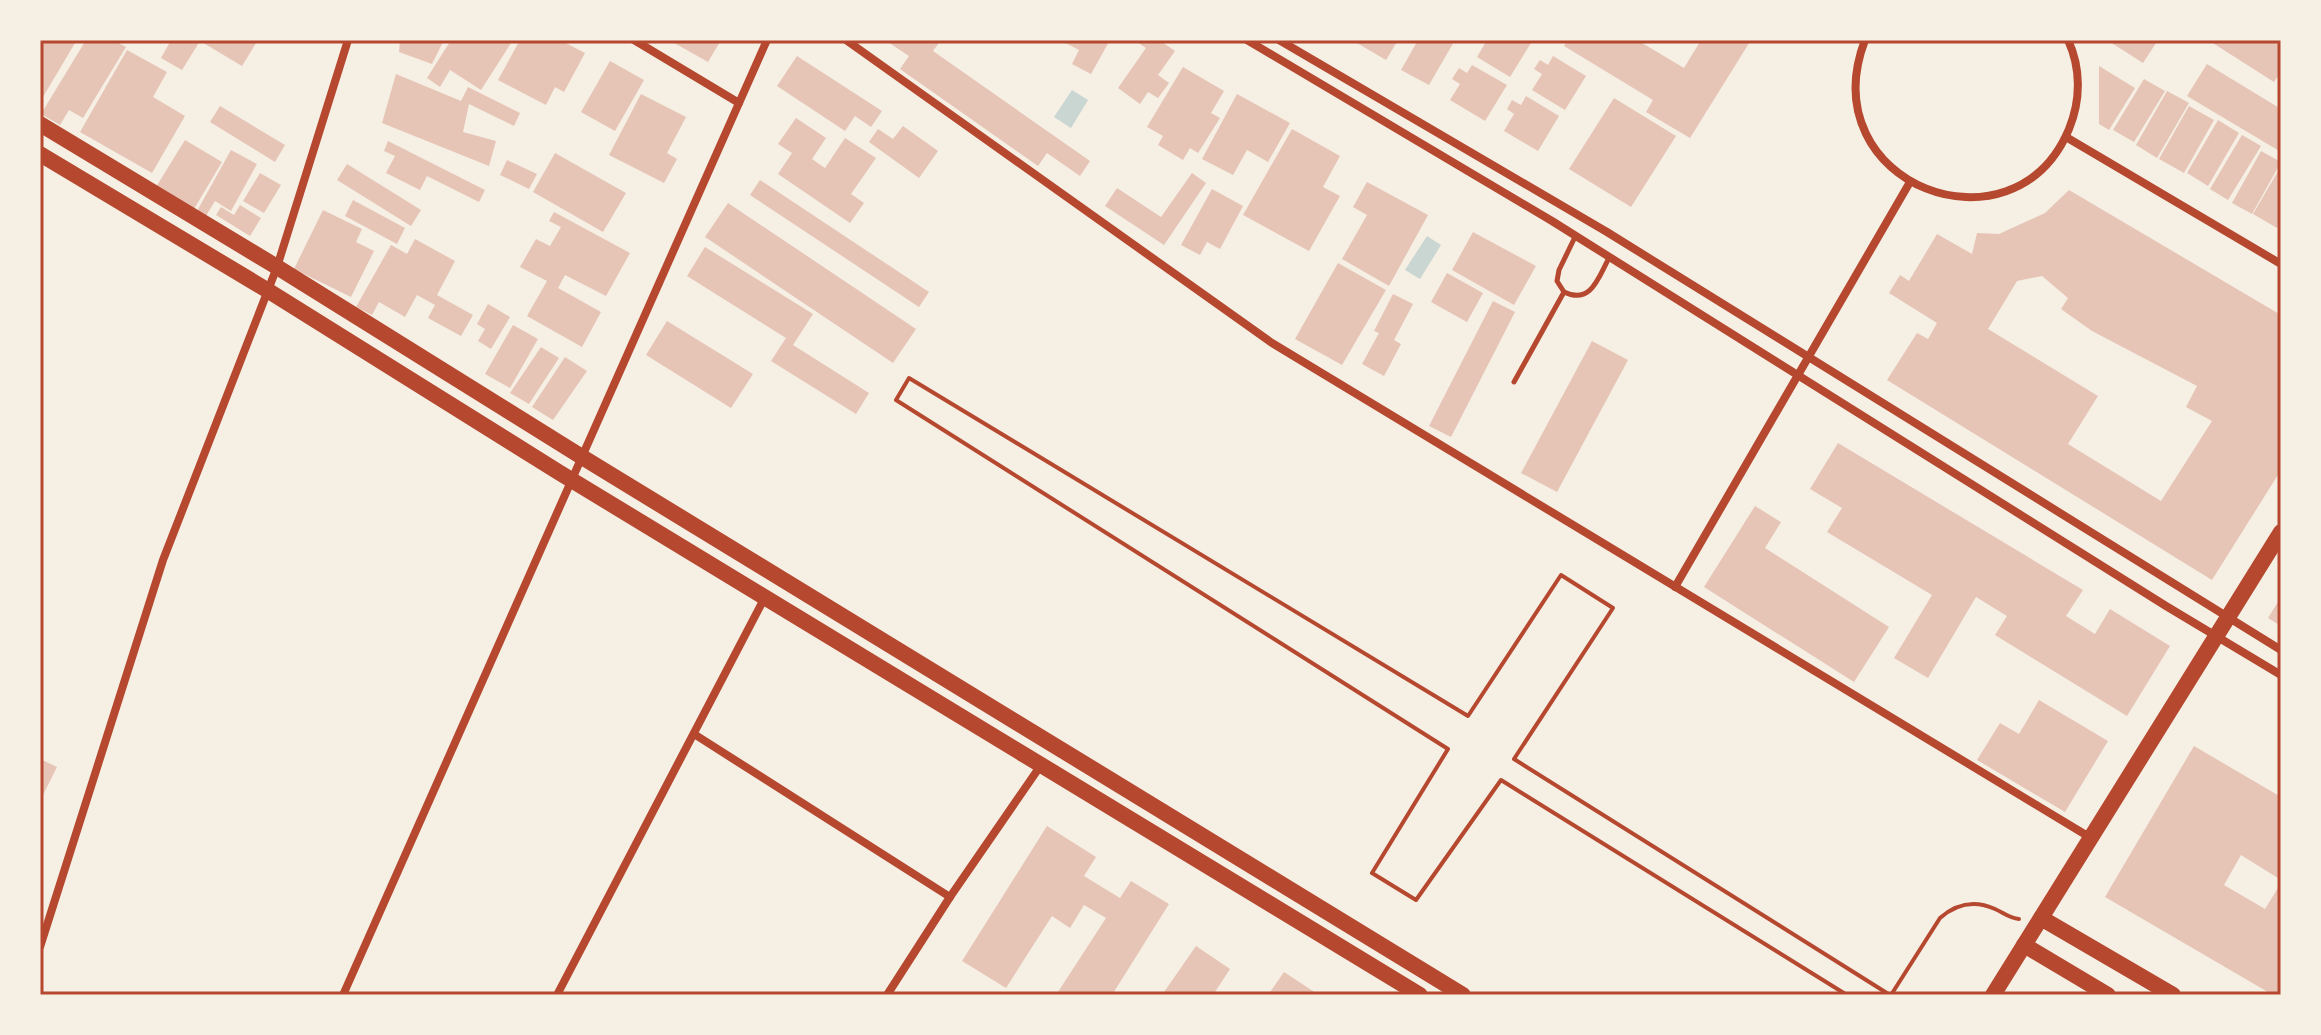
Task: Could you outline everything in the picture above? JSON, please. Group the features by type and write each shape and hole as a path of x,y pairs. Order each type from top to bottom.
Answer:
{"main road":[{"path":"40,124 1463,995"},
{"path":"40,154 1420,995"},
{"path":"1993,995 2281,532"},
{"path":"2041,918 2173,995"},
{"path":"2024,945 2108,995"}],"street":[{"path":"40,947 163,560 277,267 348,40"},
{"path":"634,40 739,103"},
{"path":"343,995 767,40"},
{"path":"846,40 1272,343 2092,838"},
{"path":"1247,40 1576,236 2281,675"},
{"path":"1279,40 1607,232 2281,650"},
{"path":"1865,40 1854,86 1864,131 1875,151 1910,182 1943,195 1980,196 2015,186 2044,166 2066,137 2077,100 2078,82 2076,63 2068,40"},
{"path":"2066,137 2281,264"},
{"path":"1675,587 1910,182"},
{"path":"557,995 765,597"},
{"path":"694,734 950,897"},
{"path":"887,995 1041,765"}],"lane":[{"path":"1576,236 1559,270 1557,281 1564,292 1574,297 1592,289 1610,257"},
{"path":"1514,382 1564,292"}],"path":[{"path":"1847,995 1501,780 1416,900 1372,873 1448,749 896,400 909,378 1468,716 1561,575 1613,608 1514,759 1891,995 1940,918 1951,908 1978,905 1994,908 2014,920 2041,918"}],"shaded area":[{"path":"1072,90 1088,100 1071,128 1054,117"},
{"path":"1427,236 1441,245 1420,279 1405,270"}],"building":[{"path":"40,40 71,40 75,43 40,102"},
{"path":"86,40 113,40 126,47 83,118 69,110 60,125 41,114"},
{"path":"171,40 258,40 242,66 200,41 182,70 161,58"},
{"path":"400,40 444,40 432,64 399,52"},
{"path":"451,40 513,40 481,90 450,70 440,87 427,78"},
{"path":"520,40 560,40 585,53 564,92 555,87 546,105 498,80"},
{"path":"669,40 721,40 708,62"},
{"path":"889,40 941,40 933,51 1090,161 1080,176 1047,153 1038,166 900,69 909,56"},
{"path":"1060,40 1110,40 1091,74 1072,64 1079,50"},
{"path":"1134,40 1159,40 1175,51 1158,75 1169,83 1158,98 1148,92 1140,104 1118,88 1146,48"},
{"path":"1359,40 1398,40 1386,60 1357,43"},
{"path":"1418,40 1455,40 1429,85 1401,70"},
{"path":"1487,40 1526,40 1531,43 1510,77 1477,57"},
{"path":"1568,40 1637,40 1684,68 1701,40 1751,40 1690,138 1646,112 1653,100 1564,46"},
{"path":"2107,40 2158,40 2143,63"},
{"path":"2208,40 2281,40 2281,71 2274,82"},
{"path":"127,50 167,72 153,97 185,116 152,173 80,132"},
{"path":"797,56 882,111 871,127 855,116 845,131 777,86"},
{"path":"1553,56 1586,76 1565,110 1532,90 1542,74 1534,69 1540,60 1548,65"},
{"path":"610,61 644,80 615,131 581,112"},
{"path":"2207,64 2281,109 2281,152 2187,96"},
{"path":"1472,65 1507,85 1485,121 1450,100 1460,84 1452,79 1459,68 1467,73"},
{"path":"2099,66 2135,88 2109,130 2099,124"},
{"path":"1183,67 1224,91 1211,113 1220,118 1198,153 1190,148 1183,160 1158,145 1163,136 1147,127"},
{"path":"396,74 461,101 468,87 520,113 514,126 469,104 463,132 496,141 489,166 382,123"},
{"path":"2144,79 2165,91 2134,142 2113,130"},
{"path":"2167,91 2189,103 2157,158 2136,145"},
{"path":"641,94 686,117 667,153 677,159 664,183 609,155"},
{"path":"1237,94 1290,123 1268,162 1247,150 1233,175 1202,159"},
{"path":"1526,96 1559,116 1538,151 1504,131 1514,114 1507,109 1512,100 1521,105"},
{"path":"1614,98 1676,136 1631,207 1569,169"},
{"path":"220,106 285,145 275,162 210,122"},
{"path":"2189,106 2214,120 2184,173 2159,159"},
{"path":"796,118 826,138 812,159 825,168 845,138 876,158 851,194 864,203 850,223 778,174 792,153 778,144"},
{"path":"2218,120 2239,133 2208,186 2187,173"},
{"path":"903,126 938,151 919,178 869,142 878,129 893,139"},
{"path":"1292,129 1340,156 1323,187 1340,196 1309,251 1243,215"},
{"path":"2242,135 2261,146 2228,200 2210,189"},
{"path":"185,140 222,162 194,209 156,187"},
{"path":"388,141 485,190 479,202 427,176 420,190 386,173 395,156 384,151"},
{"path":"231,150 257,164 231,211 215,201 206,216 197,211"},
{"path":"2261,151 2281,162 2252,214 2232,203"},
{"path":"555,153 626,193 603,232 533,192"},
{"path":"507,160 537,174 529,189 500,175"},
{"path":"347,164 421,210 411,226 337,180"},
{"path":"2281,166 2281,221 2277,228 2253,214"},
{"path":"260,173 281,185 264,213 243,201"},
{"path":"1192,173 1206,183 1164,245 1105,206 1117,188 1161,217"},
{"path":"760,180 929,292 919,307 750,195"},
{"path":"1367,182 1428,215 1389,286 1342,259 1367,215 1353,207"},
{"path":"1212,189 1243,206 1220,249 1207,242 1200,255 1181,245"},
{"path":"2069,190 2281,315 2281,470 2212,580 1887,380 1917,333 1928,339 1937,323 1889,293 1900,275 1909,281 1937,234 1972,254 1977,233 1999,234 2045,213","holes":["2042,276 2068,298 2061,309 2092,331 2197,386 2186,407 2212,421 2161,501 2068,444 2098,396 1988,329 2017,281"]},
{"path":"353,200 405,228 397,244 345,216"},
{"path":"728,203 916,329 893,363 705,237"},
{"path":"240,205 261,218 250,236 216,215 221,207 234,215"},
{"path":"323,210 362,229 356,242 374,251 351,297 294,269"},
{"path":"554,212 630,253 606,296 565,275 558,288 601,312 582,347 527,316 547,281 520,267 536,239 550,246 561,227 549,221"},
{"path":"1473,232 1536,266 1514,305 1452,270"},
{"path":"415,239 455,261 437,295 473,315 461,336 428,318 435,305 417,295 405,317 379,302 372,315 356,307 391,245 407,254"},
{"path":"705,247 813,314 793,345 869,393 856,414 771,361 786,338 687,276"},
{"path":"1338,263 1386,290 1342,365 1295,339"},
{"path":"1447,273 1483,293 1467,322 1431,302"},
{"path":"1393,294 1413,304 1394,340 1401,344 1384,376 1362,364 1379,333 1374,331"},
{"path":"1493,301 1515,312 1451,437 1429,426"},
{"path":"488,304 510,317 491,349 478,341 485,329 477,324"},
{"path":"667,321 753,374 731,408 646,355"},
{"path":"513,325 538,339 510,388 485,374"},
{"path":"1592,341 1628,360 1557,492 1521,473"},
{"path":"541,347 559,358 529,404 510,393"},
{"path":"565,357 587,371 553,420 532,407"},
{"path":"1838,443 2083,590 2066,616 2095,634 2110,609 2170,646 2127,716 1995,635 2007,616 1976,597 1928,678 1894,658 1932,595 1827,532 1842,508 1810,489"},
{"path":"1755,506 1781,522 1765,548 1889,627 1854,682 1704,587"},
{"path":"2281,597 2281,626 2268,618"},
{"path":"2039,700 2108,741 2065,812 1977,760 2000,723 2019,734"},
{"path":"2194,746 2281,797 2281,880 2241,855 2224,885 2265,909 2281,883 2281,995 2273,995 2105,897"},
{"path":"40,759 57,767 40,801"},
{"path":"1047,826 1096,857 1084,876 1120,898 1131,881 1169,904 1112,995 1056,995 1106,918 1084,905 1070,928 1052,916 1006,988 962,961"},
{"path":"1196,946 1230,969 1213,995 1162,995"},
{"path":"1284,972 1319,995 1268,995"}]}
